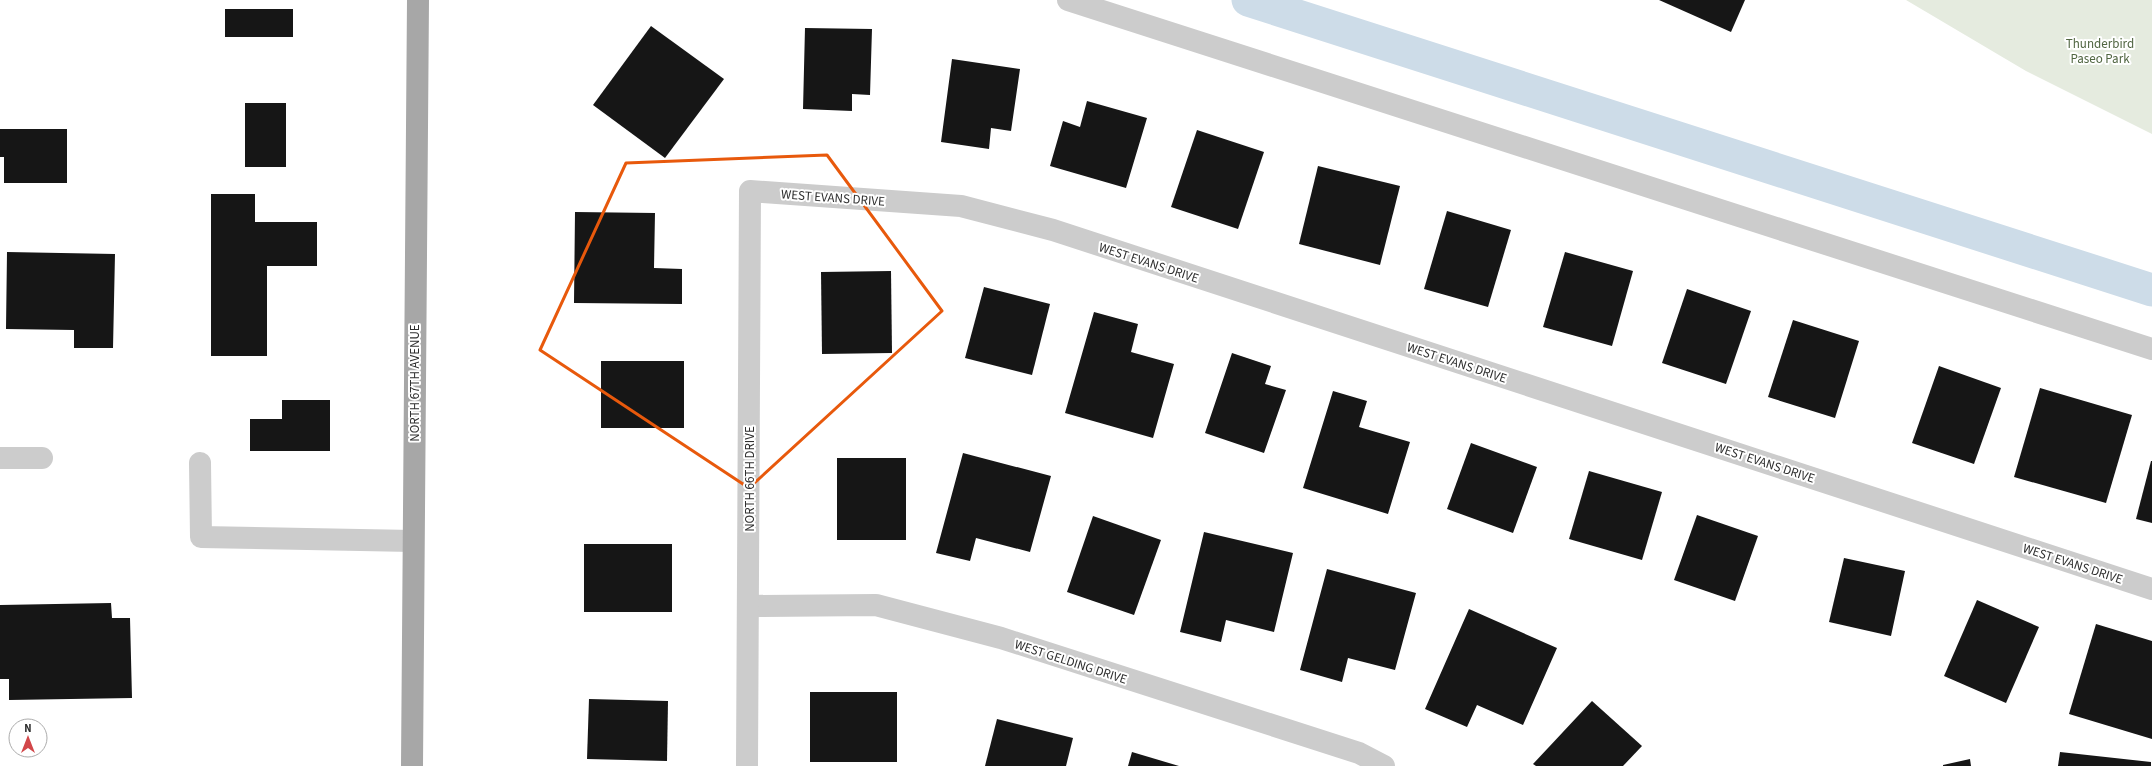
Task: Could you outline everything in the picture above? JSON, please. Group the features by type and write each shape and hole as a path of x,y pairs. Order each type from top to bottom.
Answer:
{"main road":[{"name":"NORTH 67TH AVENUE","path":"412,766 418,0"}],"street":[{"path":"1068,0 2152,348"},
{"name":"WEST EVANS DRIVE","path":"750,191 961,206 1053,230 2152,589"},
{"name":"NORTH 66TH DRIVE","path":"747,766 750,191"},
{"path":"0,458 42,458"},
{"path":"200,463 201,536 413,541"},
{"name":"WEST GELDING DRIVE","path":"748,606 876,605 1009,641 1359,753 1384,766"}],"highlighted area":[{"path":"827,155 942,311 749,488 540,350 626,163"}],"green space":[{"name":"Thunderbird Paseo Park","path":"1906,0 2152,0 2152,134 2026,71"}],"building":[{"path":"1659,0 1745,0 1731,32"},
{"path":"225,9 293,9 293,37 225,37"},
{"path":"651,26 724,79 665,158 593,105"},
{"path":"805,28 872,29 870,95 852,94 852,111 803,109"},
{"path":"952,59 1020,69 1011,131 991,128 989,149 941,142"},
{"path":"1087,101 1147,118 1126,188 1050,166 1063,121 1080,127"},
{"path":"245,103 286,103 286,167 245,167"},
{"path":"0,129 67,129 67,183 4,183 4,157 0,157"},
{"path":"1197,130 1264,152 1238,229 1171,207"},
{"path":"1318,166 1400,186 1380,265 1299,244"},
{"path":"211,194 255,194 255,222 317,222 317,266 267,266 267,356 211,356"},
{"path":"1447,211 1511,230 1488,307 1424,289"},
{"path":"575,212 655,213 654,268 682,269 682,304 574,303"},
{"path":"7,252 115,254 113,348 74,348 74,330 6,329"},
{"path":"1565,252 1633,271 1612,346 1543,327"},
{"path":"891,271 892,353 822,354 821,272"},
{"path":"984,287 1050,304 1032,375 965,358"},
{"path":"1687,289 1751,311 1726,384 1662,363"},
{"path":"1094,312 1138,324 1131,352 1174,364 1153,438 1065,413"},
{"path":"1793,320 1859,341 1835,418 1768,397"},
{"path":"1232,353 1271,366 1265,384 1286,390 1264,453 1205,433"},
{"path":"601,361 684,361 684,428 601,428"},
{"path":"1939,366 2001,388 1974,464 1912,443"},
{"path":"2040,388 2132,415 2106,503 2014,477"},
{"path":"1333,391 1367,401 1359,427 1410,442 1388,514 1303,488"},
{"path":"282,400 330,400 330,451 250,451 250,419 282,419"},
{"path":"1471,443 1537,467 1513,533 1447,509"},
{"path":"963,453 1051,476 1030,552 976,538 970,561 936,553"},
{"path":"837,458 906,458 906,540 837,540"},
{"path":"2152,461 2152,523 2136,519"},
{"path":"1589,471 1662,492 1642,560 1569,539"},
{"path":"1697,515 1758,536 1735,601 1674,580"},
{"path":"1093,516 1161,540 1134,615 1067,592"},
{"path":"1204,532 1293,553 1274,632 1226,620 1221,642 1180,632"},
{"path":"584,544 672,544 672,612 584,612"},
{"path":"1844,558 1905,571 1891,636 1829,622"},
{"path":"1327,569 1416,593 1395,670 1348,658 1342,682 1300,670"},
{"path":"1977,600 2039,627 2006,703 1944,676"},
{"path":"111,603 112,618 130,618 132,698 9,700 9,679 0,679 0,605"},
{"path":"1469,609 1557,648 1523,725 1477,705 1467,727 1425,709"},
{"path":"2096,624 2152,641 2152,739 2069,714"},
{"path":"810,692 897,692 897,762 810,762"},
{"path":"589,699 668,701 667,761 587,759"},
{"path":"1592,701 1642,746 1623,766 1536,766 1533,764"},
{"path":"997,719 1073,738 1066,766 985,766"},
{"path":"1132,752 1179,766 1128,766"},
{"path":"2060,752 2151,762 2151,766 2058,766"},
{"path":"1970,759 1971,766 1943,766 1943,765"}],"waterway":[{"path":"1248,0 2152,290"}]}
